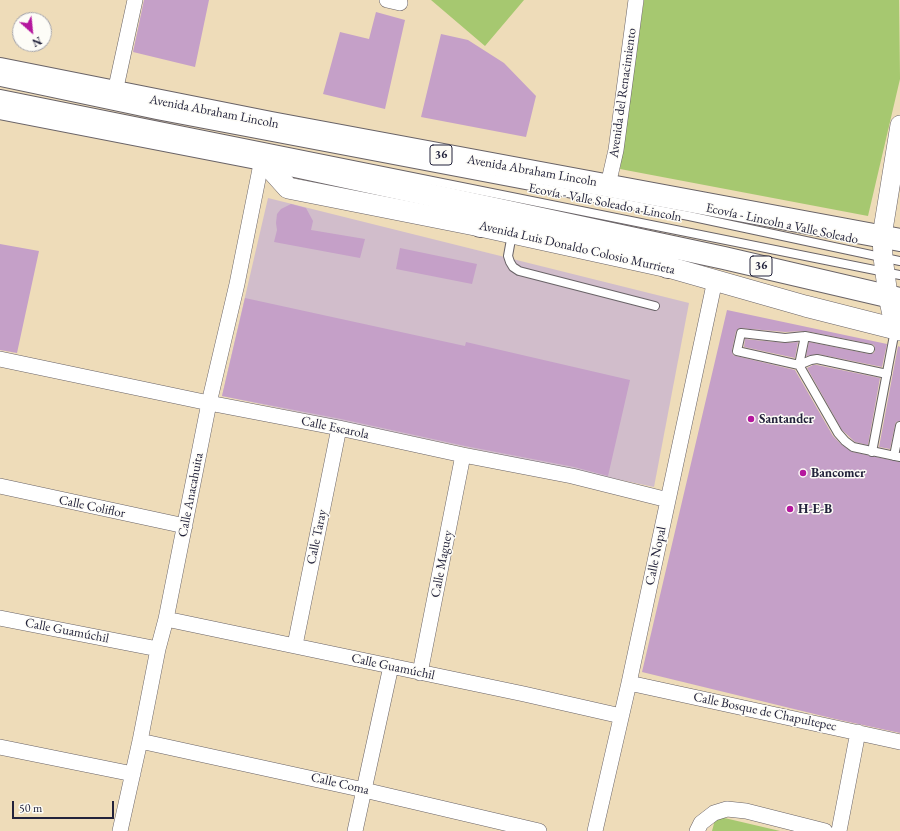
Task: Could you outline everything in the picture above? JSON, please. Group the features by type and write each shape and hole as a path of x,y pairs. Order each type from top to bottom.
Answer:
{"main road":[{"name":"Avenida Abraham Lincoln","path":"0,69 418,150 608,185 892,257"},
{"name":"36","path":"0,108 262,159 634,238 894,298"},
{"name":"Avenida Luis Donaldo Colosio Murrieta","path":"262,159 288,188 480,226 668,268 897,330"},
{"path":"445,198 480,226"},
{"path":"634,238 668,268"}],"street":[{"path":"115,92 136,0"},
{"name":"Avenida del Renacimiento","path":"608,185 616,150 636,0"},
{"path":"897,330 892,257 900,125"},
{"name":"Calle Anacahuita","path":"120,831 158,649 166,619 209,403 237,284 262,159"},
{"name":"Calle Nopal","path":"595,831 629,683 714,280"},
{"name":"Calle Escarola","path":"0,359 209,403 339,428 463,455 572,476 668,500"},
{"name":"Calle Taray","path":"294,645 339,428"},
{"name":"Calle Maguey","path":"420,673 463,455"},
{"name":"Calle Coliflor","path":"0,486 185,526"},
{"name":"Calle Guamúchil","path":"0,618 158,649"},
{"name":"Calle Guamúchil","path":"166,619 524,694 621,716"},
{"path":"355,831 391,666"},
{"name":"Calle Bosque de Chapultepec","path":"629,683 900,742"},
{"path":"839,831 858,732"},
{"name":"Calle Coma","path":"140,741 364,790 539,831"},
{"path":"0,746 133,774"},
{"path":"697,831 701,823 714,813 727,809 746,811 825,831"}],"lane":[{"name":"Ecovía - Lincoln a Valle Soleado","path":"0,82 158,115 689,216 892,257"},
{"name":"Ecovía - Valle Soleado a Lincoln","path":"0,94 892,257"},
{"path":"512,233 508,256 513,267 519,271 654,306"},
{"path":"872,452 897,330"},
{"path":"870,349 805,336 785,338 741,332 737,351 799,365 810,360 817,359 887,374"},
{"path":"805,336 799,365 838,433 853,447 897,456 900,426"}],"shaded area":[{"path":"268,198 689,303 654,487 222,396"}],"green space":[{"path":"431,0 524,0 485,46"},
{"path":"644,0 899,0 900,79 868,216 620,169"},
{"path":"716,816 780,831 712,831"}],"building":[{"path":"144,0 209,0 195,67 133,52"},
{"path":"376,12 405,20 385,109 323,94 340,32 369,39"},
{"path":"441,34 468,40 504,63 536,96 526,137 421,117"},
{"path":"291,204 306,208 313,221 311,230 365,239 360,258 274,242 277,230 277,214 281,209"},
{"path":"0,244 39,251 17,353 0,350"},
{"path":"400,248 477,264 472,284 396,269"},
{"path":"245,298 465,346 466,342 630,380 608,476 574,467 222,396"},
{"name":"H-E-B","path":"727,310 887,344 882,367 818,354 806,356 809,342 869,354 874,353 875,350 874,345 871,344 806,331 785,332 739,328 736,331 732,350 733,355 736,356 795,370 833,436 852,452 900,462 900,733 835,719 642,672"},
{"path":"745,339 785,343 798,342 795,358 744,347"},
{"path":"898,346 900,347 900,421 896,422 890,449 879,447"},
{"path":"813,365 880,378 868,445 855,442 842,430 807,368"}],"place":[{"name":"Santander","path":"751,419"},
{"name":"Bancomer","path":"803,473"},
{"name":"H-E-B","path":"790,509"}]}
